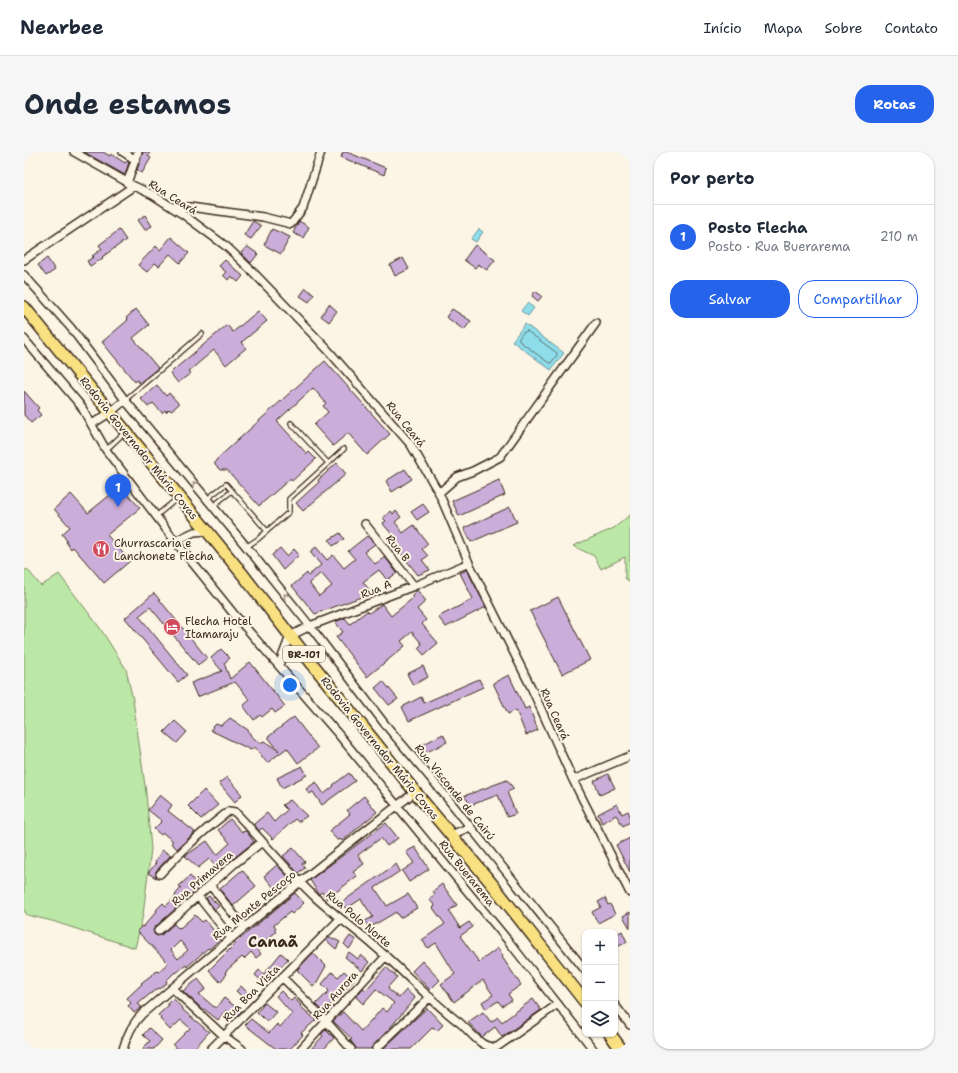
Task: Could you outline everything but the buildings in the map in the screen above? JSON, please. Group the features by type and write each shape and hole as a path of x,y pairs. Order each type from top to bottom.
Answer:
{"highway":[{"name":"Rodovia Governador Mário Covas","path":"24,307 244,576 290,636 415,792 492,884 584,1001"},
{"path":"612,1037 621,1049"}],"street":[{"path":"74,152 134,186"},
{"path":"123,152 137,156 127,183"},
{"path":"172,207 190,207 263,217 291,224 303,208 321,152"},
{"name":"Rua Ceará","path":"24,260 134,186 153,195 172,207 227,247 327,349 412,445 439,493 469,563 531,687 573,780 630,893"},
{"name":"Rua Visconde de Cairú","path":"24,276 71,328 125,400 310,626 384,723 444,794 582,966"},
{"path":"439,493 457,477 473,471 500,457 596,323"},
{"name":"Rua Buerarema","path":"24,339 81,406 106,450 175,541 233,613 279,665 518,953 593,1049"},
{"path":"92,424 111,412 125,400"},
{"name":"Rua B","path":"365,524 414,586"},
{"path":"175,541 190,533 207,531"},
{"name":"Rua A","path":"290,636 310,626 469,563"},
{"path":"279,665 290,636"},
{"path":"573,780 630,756"},
{"name":"Rua Monte Pescoço","path":"123,1049 134,1022 172,988 300,881 415,792"},
{"name":"Rua Polo Norte","path":"160,874 202,831 229,811 235,812 316,897 340,919 357,930 430,997 442,1010 464,1027 483,1045 497,1047 558,1004"},
{"path":"451,835 470,826"},
{"name":"Rua Primavera","path":"158,931 262,842"},
{"path":"210,885 244,927"},
{"path":"198,896 231,938"},
{"name":"Rua Boa Vista","path":"211,1049 340,919"},
{"name":"Rua Aurora","path":"301,1049 386,956"},
{"path":"282,977 326,1021 351,1049"},
{"path":"172,988 224,1036 242,1049"},
{"path":"376,1049 430,997"},
{"path":"618,1010 630,1025"}],"lane":[{"path":"125,400 202,334"},
{"path":"291,423 328,463"},
{"path":"106,450 126,431"},
{"path":"246,547 258,539 289,512 289,499 344,449"},
{"path":"207,499 226,484 267,531"},
{"path":"213,506 232,491"},
{"path":"156,516 179,497"}],"green space":[{"path":"630,515 630,582 625,578 625,557 601,569 594,556 573,546 614,528"},
{"path":"27,569 41,586 59,574 100,628 126,669 133,700 146,793 151,849 143,915 135,948 52,921 27,915 24,910 24,571"}],"water":[{"path":"479,229 483,232 476,242 471,239"},
{"path":"527,303 534,308 528,316 521,311"},
{"path":"525,324 564,353 551,370 512,341"}],"place":[{"name":"Posto Flecha","path":"118,507"},
{"name":"Churrascaria e Lanchonete Flecha","path":"101,549"},
{"name":"Flecha Hotel Itamaraju","path":"172,627"}],"district":[{"name":"Canaã","path":"273,942"}]}
